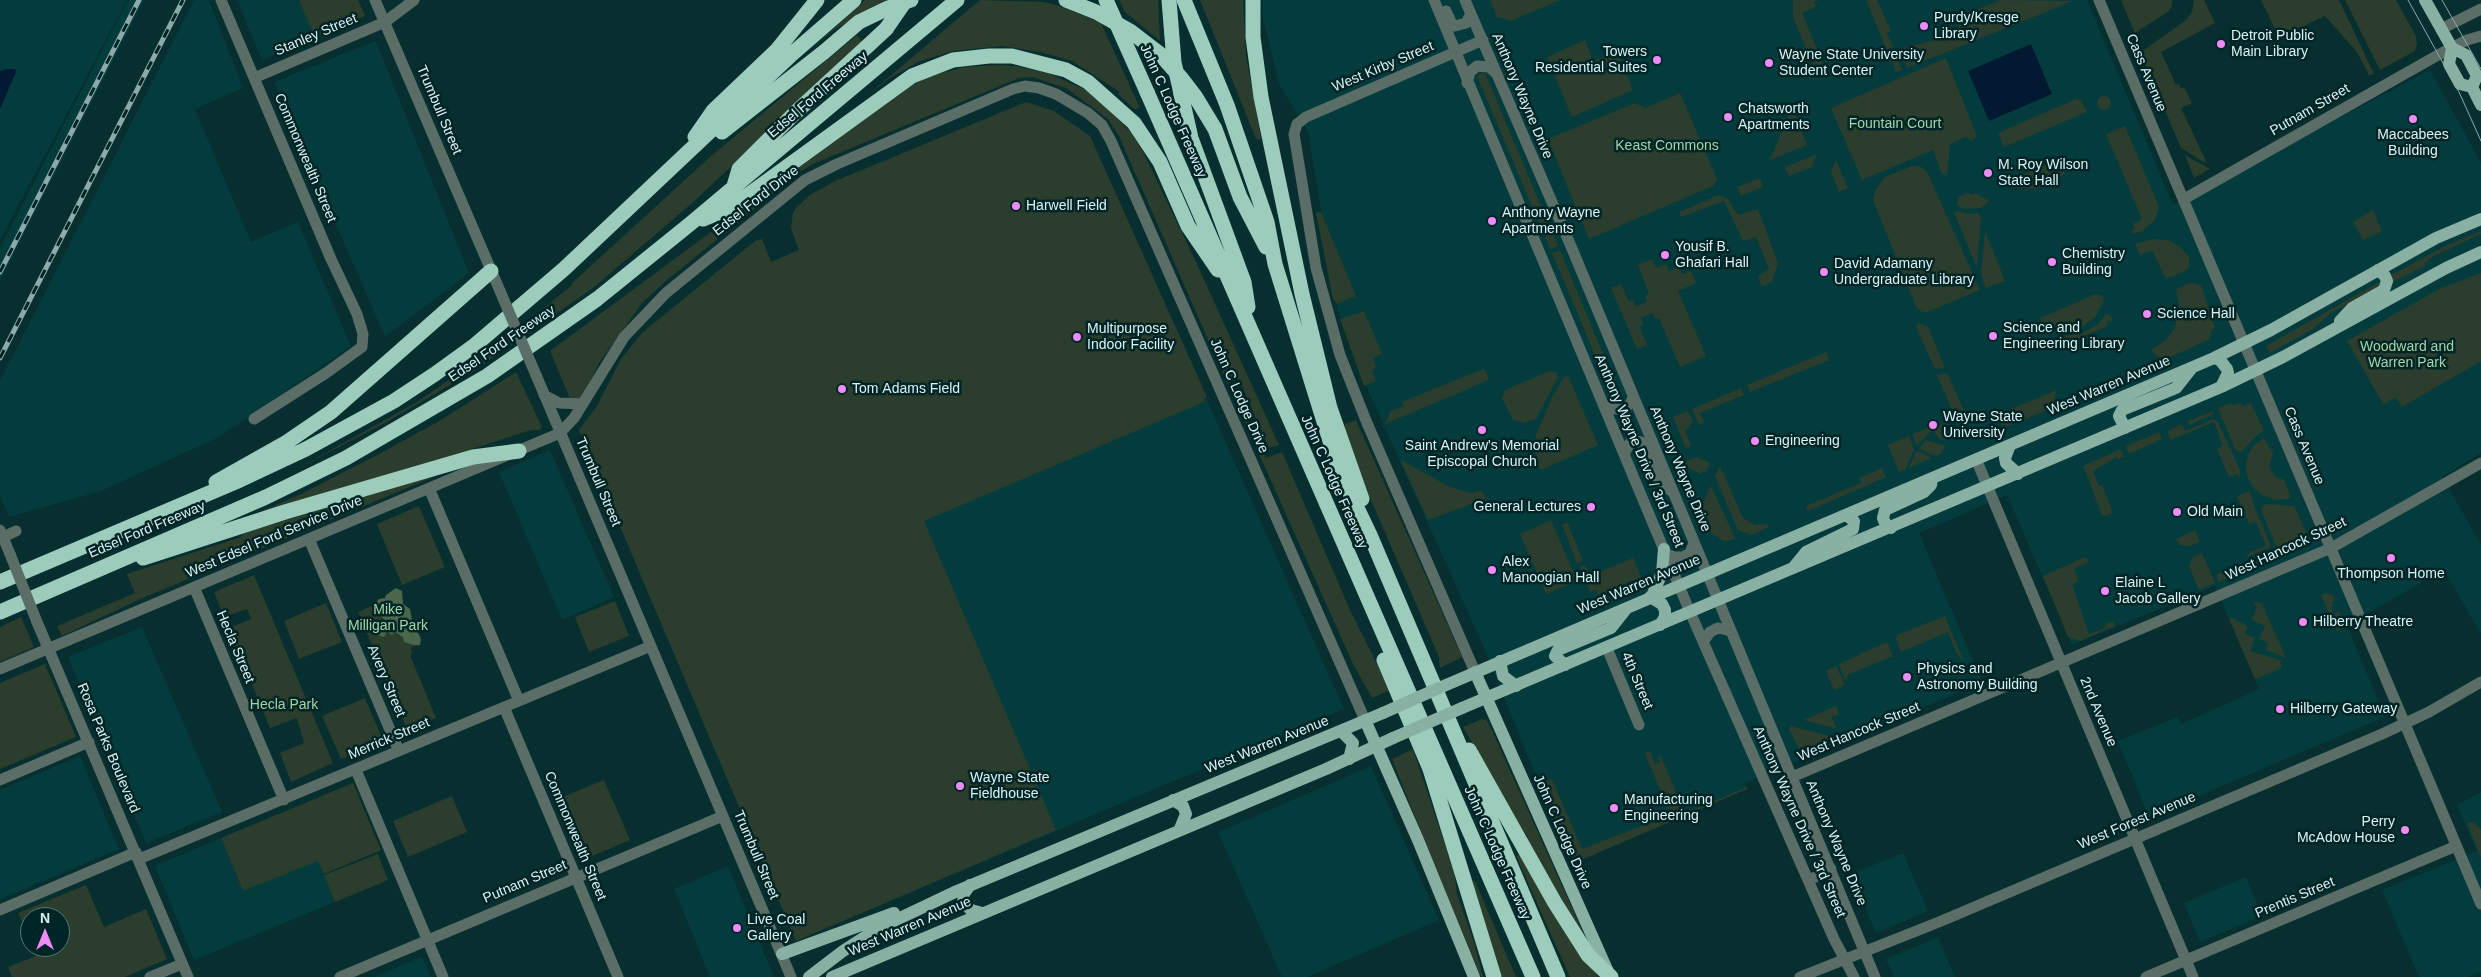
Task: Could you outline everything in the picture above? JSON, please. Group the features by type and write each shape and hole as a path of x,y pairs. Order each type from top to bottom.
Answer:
{"highway":[{"path":"679,161 713,111 777,50 817,0"},
{"name":"Edsel Ford Freeway","path":"0,582 240,480 306,449 394,401 427,380 498,326 564,269 792,54 854,0"},
{"path":"733,187 739,169 796,112 886,28 906,0"},
{"path":"658,182 824,52 859,22 888,8 911,0"},
{"name":"Edsel Ford Freeway","path":"0,612 109,563 266,497 346,458 487,376 597,299 690,224 957,0"},
{"path":"1066,0 1096,12 1130,31 1160,54 1186,84 1215,129 1240,197 1275,264"},
{"name":"John C Lodge Freeway","path":"1106,0 1533,977"},
{"path":"1169,0 1174,62 1191,138 1244,282 1253,334"},
{"name":"John C Lodge Freeway","path":"1184,0 1230,114 1267,222 1275,264 1339,470 1370,534 1453,734 1558,977"},
{"path":"1252,0 1253,37 1261,98 1302,294 1330,408 1366,510 1370,534"},
{"path":"690,224 730,208 912,76 953,60 989,56 1012,56 1066,70 1088,82 1134,123 1160,162 1188,226 1241,306"},
{"path":"171,509 287,442 331,412 492,271"},
{"path":"109,563 140,559 285,512 473,458 519,450"},
{"path":"1320,489 1325,525 1430,769 1494,977"},
{"path":"1453,734 1461,736 1559,911 1588,955 1611,977"}],"main road":[{"path":"2425,0 2452,48 2466,55 2477,76 2472,87"},
{"path":"2452,48 2449,64 2460,84 2472,87 2481,105"},
{"name":"West Warren Avenue","path":"809,977 843,950 877,929 957,891 1383,713 1500,661 2214,358 2436,238 2481,219"},
{"name":"West Warren Avenue","path":"832,977 2221,387 2433,274 2481,252"},
{"path":"2334,328 2352,308 2384,290 2387,281 2378,270"},
{"path":"2214,358 2220,360 2228,373 2221,387"},
{"path":"2125,428 2119,413 2176,388 2192,367"},
{"path":"2010,444 2005,458 2006,463 2018,474"},
{"path":"1891,528 1884,523 1885,510 1924,492 1931,485 1932,478"},
{"path":"1791,570 1806,552 1853,529 1854,521 1846,515"},
{"path":"1660,625 1665,617 1664,607 1651,597 1662,573 1665,551"},
{"path":"1565,665 1555,656 1558,650 1611,628 1627,607"},
{"path":"1500,661 1503,676 1516,686"},
{"name":"John C Lodge Drive","path":"1475,672 1611,977"},
{"name":"John C Lodge Drive","path":"1365,720 1404,808 1474,977"},
{"path":"1341,730 1353,743 1349,759"},
{"path":"1173,800 1183,806 1186,814 1179,831"},
{"path":"970,886 963,895 964,903 971,910 982,913"},
{"path":"782,954 948,892 957,891"}],"street":[{"name":"Commonwealth Street","path":"221,0 362,328 362,347 326,373 254,419"},
{"name":"Trumbull Street","path":"375,0 791,977"},
{"name":"Stanley Street","path":"254,78 385,22 414,0"},
{"name":"Anthony Wayne Drive / 3rd Street","path":"1434,0 1454,53 1625,452 1678,585 1834,938 1854,977"},
{"path":"1441,0 1450,21 1456,26 1466,22 1471,14"},
{"name":"Anthony Wayne Drive","path":"1465,0 1674,493 1875,977"},
{"name":"Cass Avenue","path":"2099,0 2481,904"},
{"path":"2441,29 2481,9"},
{"name":"Putnam Street","path":"2184,199 2452,48 2481,36"},
{"name":"West Kirby Street","path":"1475,672 1367,423 1340,355 1326,312 1314,259 1294,134 1297,124 1306,117 1482,40"},
{"path":"1467,83 1470,72 1477,66 1489,67 1497,74"},
{"name":"Edsel Ford Drive","path":"560,433 574,418 624,337 666,293 805,180 837,164 1013,89 1025,86 1039,88"},
{"name":"John C Lodge Drive","path":"1039,88 1056,94 1088,113 1102,125 1111,141 1365,720"},
{"path":"544,395 559,404 583,404"},
{"path":"1606,407 1622,410 1631,404 1633,397"},
{"name":"West Edsel Ford Service Drive","path":"0,669 560,433"},
{"path":"1625,452 1630,443 1635,441 1642,442 1658,479 1674,493"},
{"name":"2nd Avenue","path":"1976,459 2193,977"},
{"name":"West Hancock Street","path":"1792,777 2331,548 2481,463"},
{"path":"429,488 519,701"},
{"path":"1,534 16,531"},
{"name":"Rosa Parks Boulevard","path":"1,534 188,977"},
{"name":"Avery Street","path":"309,539 399,752"},
{"path":"1665,551 1674,557 1683,557 1690,553 1694,543"},
{"name":"Hecla Street","path":"194,587 284,800"},
{"path":"1703,642 1710,632 1718,628 1731,631"},
{"name":"Merrick Street","path":"0,910 284,800 650,646"},
{"name":"4th Street","path":"1607,648 1639,725"},
{"name":"West Forest Avenue","path":"1800,977 2135,839 2406,723 2481,682"},
{"name":"Commonwealth Street","path":"504,707 618,977"},
{"path":"0,780 89,742"},
{"path":"356,770 443,977"},
{"name":"Putnam Street","path":"340,977 723,816"},
{"name":"Prentis Street","path":"2146,977 2456,846"},
{"path":"1808,879 1820,876 1830,869"},
{"path":"150,977 182,964"}],"shaded area":[{"path":"0,0 127,0 0,240"},
{"path":"128,0 144,0 0,280 0,248"},
{"path":"194,0 209,0 243,88 195,109 251,242 298,222 351,346 219,437 101,491 9,517 0,495 0,381"},
{"path":"237,0 358,0 365,16 262,60"},
{"name":"Wayne State University","path":"1263,0 2087,0 2173,205 2430,70 2481,163 2481,453 2442,477 2481,544 2481,634 2444,570 2346,623 2385,717 2149,817 2118,741 2178,717 2181,724 2259,689 2215,586 2072,645 2007,495 1919,533 1982,682 1745,783 1747,789 1574,863 1484,648 1371,397 1338,311 1308,132 1279,84 1262,14"},
{"path":"376,41 469,273 385,337 274,82"},
{"path":"2031,44 2052,94 1989,121 1968,71"},
{"path":"15,69 16,72 0,109 0,71"},
{"path":"1026,102 1054,111 1090,136 1344,709 796,941 579,430 597,406 621,359 643,332 755,241 762,239 771,262 799,250 791,228 793,213 810,195 870,167"},
{"path":"550,450 614,597 562,620 499,472"},
{"path":"142,627 222,812 146,843 68,657"},
{"path":"80,756 119,849 0,899 0,790"},
{"path":"1371,766 1439,920 1307,977 1282,977 1218,832"},
{"path":"2481,792 2481,972 2468,977 2419,977 2382,890 2477,851 2457,805"},
{"path":"221,838 243,891 318,860 335,902 194,960 155,866"},
{"path":"1903,853 1928,911 1876,933 1851,874"},
{"path":"728,866 774,977 710,977 674,889"},
{"path":"2246,877 2262,916 2200,942 2184,903"},
{"path":"1938,937 1955,977 1894,977 1886,959"},
{"path":"422,957 431,977 374,977"}],"green space":[{"path":"299,0 358,0 365,16 315,37"},
{"path":"865,0 886,0 834,30 807,53"},
{"path":"980,0 1044,2 1060,6 1101,23 1140,108 1134,109 1118,94 1120,92 1072,61 1040,52 1003,46 953,51 920,61 890,78 864,98"},
{"path":"1119,0 1158,0 1160,41 1125,12"},
{"path":"1200,0 1243,0 1246,56 1260,140 1256,139"},
{"path":"1490,0 1560,0 1511,21 1497,17"},
{"path":"1793,0 1819,0 1814,2 1816,7 1802,13 1826,71 1817,74 1793,17"},
{"path":"1866,0 1877,0 1891,31 1887,33 1902,70 1896,72"},
{"path":"2000,0 2073,1 1907,68 1899,49 1960,34 1957,18"},
{"path":"2121,0 2172,0 2172,5 2169,11 2135,33"},
{"path":"2194,0 2204,0 2215,23 2161,52 2176,85 2179,84 2181,89 2184,87 2192,103 2181,108 2206,161 2205,163 2181,148 2142,56 2144,50 2186,20 2192,12"},
{"path":"2261,0 2339,0 2374,74 2369,75 2357,52 2325,16 2279,37"},
{"path":"2345,0 2396,0 2416,36 2417,44 2415,51 2380,70"},
{"path":"857,35 863,42 833,72 691,204 593,288 472,372 385,423 295,470 417,402 490,352 572,285 711,156"},
{"name":"Keast Commons","path":"1585,40 1593,61 1617,52 1633,90 1572,117 1547,57"},
{"name":"Fountain Court","path":"1946,58 1977,136 1971,141 1966,137 1950,144 1947,176 1942,174 1933,150 1862,180 1831,108"},
{"path":"1016,66 1046,72 1086,90 1111,111 1132,134 1142,150 1196,262 1279,445 1269,448 1239,379 1227,383 1119,136 1108,119 1066,88 1032,77 1019,78 813,164 800,172 667,280 642,303 599,363 582,398 571,401 550,351 900,92 923,79 941,73 964,67"},
{"path":"1482,72 1485,73 1558,246 1550,249 1477,76"},
{"path":"1680,93 1717,179 1713,186 1589,239 1548,139 1635,103 1645,108"},
{"path":"2101,96 2107,96 2111,103 2107,110 2101,110 2097,106 2097,100"},
{"path":"2076,99 2081,100 2087,112 2004,147 1998,133"},
{"path":"1026,102 1054,111 1090,136 1207,397 1203,399 1204,402 924,521 1056,830 796,941 579,430 597,406 621,359 643,332 755,241 762,239 771,262 799,250 791,228 793,213 810,195 833,182"},
{"path":"1792,107 1807,145 1770,160"},
{"path":"2125,126 2159,207 2155,220 2142,231 2133,234 2131,231 2135,228 2133,224 2142,219 2106,134"},
{"path":"1817,154 1812,167 1789,176 1785,167"},
{"path":"2185,155 2210,169 2194,178"},
{"path":"2066,156 2067,168 2062,177 2054,184 2035,189 2013,188 2010,180"},
{"path":"1836,160 1848,188 1839,192 1831,172"},
{"path":"1912,166 1921,167 1927,172 1980,290 1925,313 1917,309 1873,200 1875,191 1885,177"},
{"path":"1760,178 1763,187 1741,196 1737,187"},
{"path":"1969,192 1970,195 1976,193 1989,201 1981,208 1963,209 1957,204 1958,197"},
{"path":"1719,195 1729,200 1739,215 1758,209 1778,263 1772,282 1762,286 1758,276 1769,269 1756,237 1743,241 1724,201 1681,217 1679,212"},
{"path":"2373,210 2382,231 2363,240 2353,222"},
{"path":"1958,211 1969,214 1978,213 1981,217 1977,268 1954,212"},
{"path":"1321,212 1356,296 1337,304 1333,299 1316,213"},
{"path":"1985,231 2005,281 1986,288 1981,275"},
{"path":"2481,231 2481,234 2430,258 2423,267 2393,282 2391,275 2447,245"},
{"path":"2154,239 2168,240 2179,246 2189,257 2189,267 2183,272 2166,279 2152,250 2140,255 2135,244"},
{"path":"1560,250 1623,402 1622,404 1616,405 1552,253"},
{"path":"1652,259 1656,268 1666,264 1669,271 1679,267 1682,274 1691,271 1696,283 1678,291 1706,356 1680,367 1659,318 1655,319 1652,313 1641,318 1643,324 1639,326 1647,345 1637,349 1611,288 1621,284 1629,302 1633,300 1636,306 1647,302 1645,296 1649,294 1638,265"},
{"name":"Woodward and Warren Park","path":"2481,273 2481,361 2402,407 2396,398 2383,404 2347,341 2439,289"},
{"path":"2379,282 2380,285 2330,314 2313,329 2270,353 2266,346"},
{"path":"2191,283 2201,285 2215,327 2211,331 2210,339 2162,361 2151,350 2166,340 2175,328 2179,306 2176,289"},
{"path":"2096,294 2104,297 2103,303 2095,317 2082,327 2060,330 2041,322 2040,318"},
{"path":"1364,311 1382,354 1373,358 1376,367 1372,370 1376,381 1364,386 1340,319"},
{"path":"2106,314 2110,315 2113,320 2107,322 2108,326 2055,348 2055,341 2060,337 2082,333 2098,324"},
{"path":"1918,323 1928,327 1945,368 1935,369 1916,327"},
{"path":"1826,352 1829,360 1750,392 1747,385"},
{"path":"1483,369 1486,371 1489,380 1385,424 1391,411 1404,406 1402,402"},
{"path":"1550,371 1556,372 1558,377 1536,419 1524,423 1513,420 1502,398 1505,390"},
{"path":"516,372 542,427 539,430 531,430 247,521 244,519 303,493 379,454 441,420"},
{"path":"1947,373 1967,417 1957,422 1937,375"},
{"path":"1568,376 1598,445 1543,469 1539,469 1535,449 1536,435 1553,395 1564,377"},
{"path":"1235,387 1266,458 1282,452 1350,610 1390,690 1372,698 1353,664 1230,389"},
{"path":"1741,388 1744,395 1700,413 1704,422 1699,425 1692,409"},
{"path":"2057,390 2052,408 2008,426 2000,424 1997,415"},
{"path":"2232,403 2233,406 2240,403 2242,406 2251,403 2264,431 2257,435 2240,453 2235,449 2218,408"},
{"path":"1688,411 1693,421 1689,428 1685,430 1691,446 1686,448 1673,417"},
{"path":"2213,411 2212,415 2189,425 2188,421"},
{"path":"2214,419 2218,422 2240,470 2240,479 2238,474 2229,477 2217,449 2223,446 2214,422 2171,440 2167,431 2182,424 2185,431"},
{"path":"1356,420 1462,657 1440,668 1439,657 1368,493 1345,429 1345,424"},
{"path":"1946,421 1950,432 1947,441 1939,439 1934,431"},
{"path":"1936,425 1917,446 1912,434"},
{"path":"2159,432 2162,439 2129,454 2126,446"},
{"path":"1909,436 1914,450 1905,470 1899,472 1888,445"},
{"path":"2264,438 2273,454 2269,466 2275,477 2284,480 2291,497 2288,499 2276,500 2262,495 2253,487 2247,476 2246,463 2249,453 2254,445"},
{"path":"1926,440 1945,446 1941,454 1936,456 1919,449"},
{"path":"2121,449 2124,457 2118,459 2117,457 2093,471 2099,486 2102,485 2112,510 2111,514 2105,516 2102,515 2083,466"},
{"path":"1919,451 1932,458 1909,468 1916,452"},
{"path":"1697,457 1710,463 1706,472 1702,471 1700,474 1687,467 1685,462"},
{"path":"1403,461 1448,486 1469,493 1482,491 1486,499 1428,520 1401,462"},
{"path":"1720,466 1743,518 1755,525 1767,524 1769,527 1751,535 1738,530 1715,476"},
{"path":"1882,468 1886,477 1808,511 1806,506 1861,483 1859,478"},
{"path":"448,471 138,600 62,636 57,626 135,593 127,574 241,537 244,533"},
{"path":"1711,486 1735,538 1728,541 1724,541 1711,533 1701,508"},
{"path":"2250,491 2254,506 2271,547 2245,558 2251,552 2266,546 2256,522 2249,524 2237,496"},
{"path":"2267,504 2294,506 2310,541 2307,542 2308,545 2280,556 2261,510"},
{"path":"419,506 445,567 402,585 377,524"},
{"path":"1551,520 1577,581 1546,594 1520,534"},
{"path":"1567,522 1583,561 1577,563 1562,525"},
{"path":"2195,530 2200,542 2189,546 2180,545 2176,539"},
{"path":"2271,551 2274,554 2273,559 2245,571 2243,568 2244,563"},
{"path":"2202,553 2215,583 2199,590 2189,566 2193,557"},
{"path":"1633,558 1641,577 1598,595 1596,590 1590,592 1580,567 1585,565 1590,576"},
{"path":"2086,558 2089,562 2074,569 2079,581 2072,584 2089,634 2104,629 2106,624 2113,621 2115,626 2080,641 2068,637 2043,576"},
{"path":"2236,566 2240,567 2241,573 2218,582 2217,574"},
{"name":"Hecla Park","path":"254,575 333,763 291,782 280,753 304,743 297,718 270,728 229,628 251,619 247,609 224,617 214,592"},
{"name":"Mike Milligan Park","path":"396,588 402,591 403,604 410,609 412,620 421,639 420,645 404,642 403,637 395,632 392,635 387,632 384,637 374,634 375,626 379,623 389,626 391,621 385,620 381,616 375,604 379,599 385,598 386,595"},
{"path":"2326,593 2333,595 2335,600 2332,602 2333,605 2331,607 2334,614 2339,611 2346,627 2337,631 2321,595"},
{"path":"398,595 420,645 411,647 412,654 410,655 436,718 407,729 358,612"},
{"path":"615,601 629,636 589,652 575,617"},
{"path":"2255,601 2262,604 2286,658 2266,650 2268,643 2259,639 2265,626 2252,620 2257,606 2254,604"},
{"path":"326,603 342,642 299,659 284,621"},
{"path":"1945,616 1964,662 1956,652 1948,632 1901,652 1896,639 1897,635"},
{"path":"21,617 34,647 0,662 0,627"},
{"path":"2232,618 2248,626 2245,634 2255,638 2250,651 2283,661 2280,662 2282,668 2255,679 2229,619"},
{"path":"1887,642 1893,656 1847,675 1848,679 1845,680 1839,664"},
{"path":"45,664 76,737 0,769 0,683"},
{"path":"1836,666 1845,685 1834,690 1826,671"},
{"path":"365,698 384,743 341,759 322,716"},
{"path":"1836,706 1839,714 1831,717 1837,729 1804,720"},
{"path":"1482,719 1486,720 1489,724 1587,941 1525,839 1528,837 1520,827 1463,727"},
{"path":"1791,726 1833,737 1842,742 1803,757 1789,729"},
{"path":"1413,749 1454,872 1457,894 1475,945 1483,977 1481,977 1461,931 1392,759"},
{"path":"1650,751 1655,764 1660,762 1658,757 1661,756 1683,810 1671,816 1645,753"},
{"path":"1552,779 1582,849 1667,816 1669,820 1747,787 1747,789 1574,863 1539,783"},
{"path":"604,780 630,840 585,859 560,798"},
{"path":"353,783 381,850 324,874 318,861 243,891 221,838"},
{"path":"452,796 467,832 408,857 393,821"},
{"path":"2474,822 2481,830 2481,857 2467,823"},
{"path":"378,854 388,880 335,902 324,875"},
{"path":"1522,854 1598,977 1570,977 1516,856"},
{"path":"1475,881 1516,977 1498,977 1471,882"},
{"path":"86,885 104,927 146,909 167,959 125,977 12,977 8,967 33,957 70,957 70,907 33,907"}],"tram line":[{"path":"2408,0 2459,92 2481,141"},
{"path":"2442,0 2481,69"}],"railway":[{"path":"0,272 139,0"},
{"path":"0,358 183,0"}],"place":[{"name":"Purdy/Kresge Library","path":"1924,26"},
{"name":"Detroit Public Main Library","path":"2221,44"},
{"name":"Towers Residential Suites","path":"1657,60"},
{"name":"Wayne State University Student Center","path":"1769,63"},
{"name":"Chatsworth Apartments","path":"1728,117"},
{"name":"Maccabees Building","path":"2413,119"},
{"name":"M. Roy Wilson State Hall","path":"1988,173"},
{"name":"Harwell Field","path":"1016,206"},
{"name":"Anthony Wayne Apartments","path":"1492,221"},
{"name":"Yousif B. Ghafari Hall","path":"1665,255"},
{"name":"Chemistry Building","path":"2052,262"},
{"name":"David Adamany Undergraduate Library","path":"1824,272"},
{"name":"Science Hall","path":"2147,314"},
{"name":"Science and Engineering Library","path":"1993,336"},
{"name":"Multipurpose Indoor Facility","path":"1077,337"},
{"name":"Tom Adams Field","path":"842,389"},
{"name":"Wayne State University","path":"1933,425"},
{"name":"Saint Andrew's Memorial Episcopal Church","path":"1482,430"},
{"name":"Engineering","path":"1755,441"},
{"name":"General Lectures","path":"1591,507"},
{"name":"Old Main","path":"2177,512"},
{"name":"Thompson Home","path":"2391,558"},
{"name":"Alex Manoogian Hall","path":"1492,570"},
{"name":"Elaine L Jacob Gallery","path":"2105,591"},
{"name":"Hilberry Theatre","path":"2303,622"},
{"name":"Physics and Astronomy Building","path":"1907,677"},
{"name":"Hilberry Gateway","path":"2280,709"},
{"name":"Wayne State Fieldhouse","path":"960,786"},
{"name":"Manufacturing Engineering","path":"1614,808"},
{"name":"Perry McAdow House","path":"2405,830"},
{"name":"Live Coal Gallery","path":"737,928"}]}
